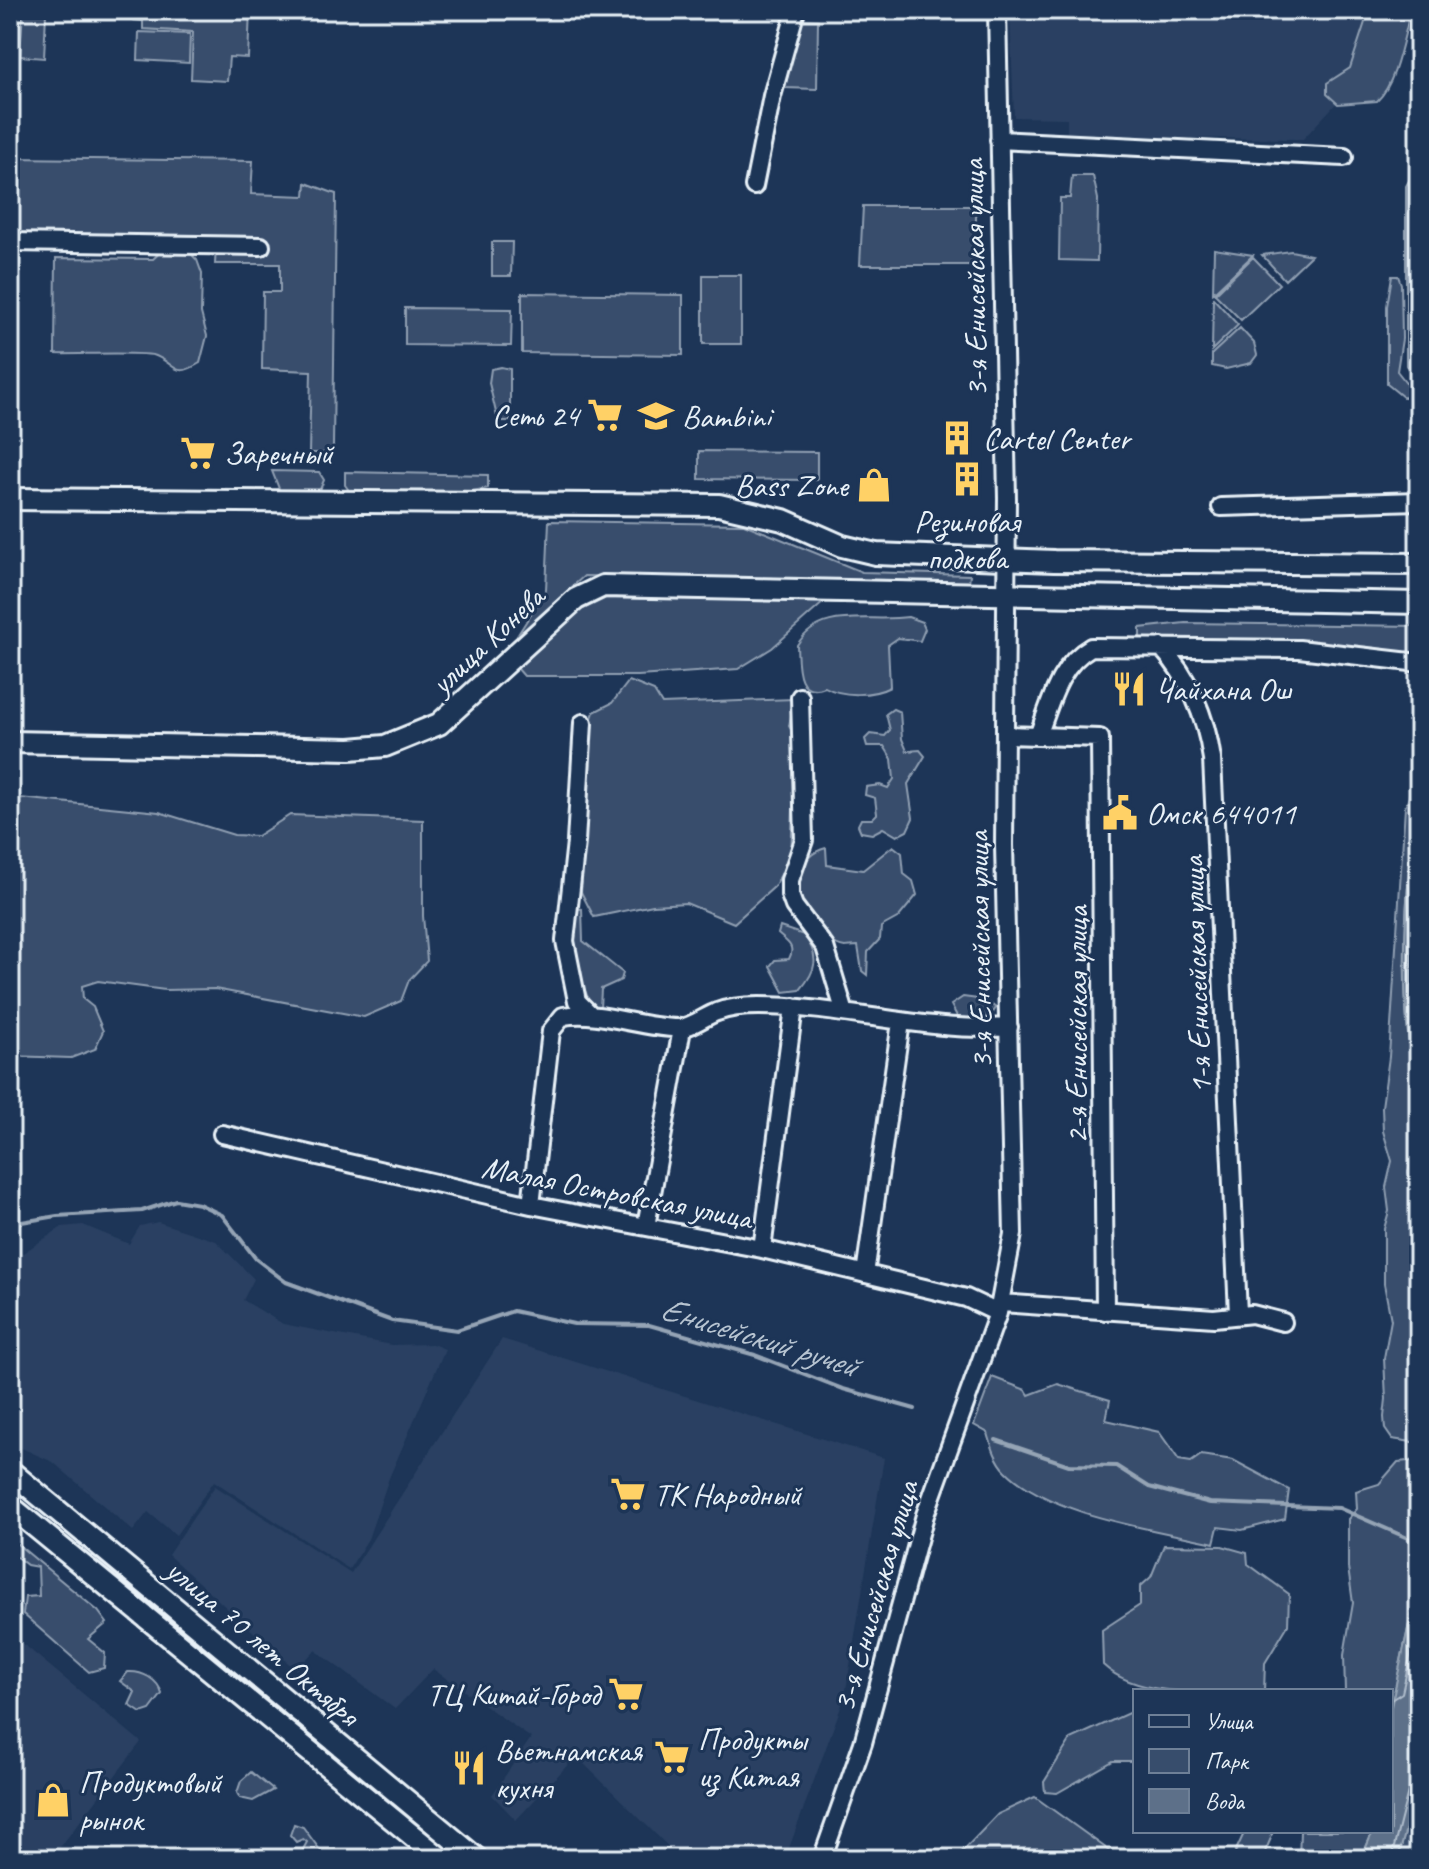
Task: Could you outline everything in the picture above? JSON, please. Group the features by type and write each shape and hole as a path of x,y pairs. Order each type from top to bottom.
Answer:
{"main road":[{"path":"10,499 719,505 783,520 842,546 876,554 1007,560 1419,564"},
{"name":"улица Конева","path":"10,742 350,749 385,746 439,724 576,599 603,586 793,587 1006,595 1419,603"},
{"name":"улица 70 лет Октября","path":"10,1471 477,1859"},
{"name":"улица 70 лет Октября","path":"10,1506 441,1859"}],"street":[{"path":"754,186 772,96 796,10"},
{"name":"3-я Енисейская улица","path":"822,1859 863,1743 925,1515 999,1308 1013,1234 1005,735 1007,560 997,10"},
{"path":"999,140 1344,157"},
{"path":"10,242 261,246"},
{"path":"1221,507 1419,501"},
{"path":"1005,735 1038,736 1059,678 1078,655 1091,647 1299,649 1419,663"},
{"name":"1-я Енисейская улица","path":"1161,647 1176,663 1197,703 1208,730 1212,759 1238,1313"},
{"path":"800,697 804,840 790,880 790,895 794,906 825,947 845,1013"},
{"path":"583,723 576,842 565,941 577,1001 589,1013"},
{"name":"2-я Енисейская улица","path":"1038,736 1100,738 1105,1311"},
{"path":"762,1249 794,1007"},
{"path":"531,1205 551,1031 563,1016 589,1013 639,1025 682,1029 729,1008 794,1007 901,1022 1009,1027"},
{"path":"865,1274 901,1022"},
{"path":"646,1226 682,1029"},
{"name":"Малая Островская улица","path":"222,1134 531,1205 762,1249 999,1308 1214,1318 1238,1313 1283,1322"}],"shaded area":[{"path":"1010,10 1376,10 1343,96 1303,139 1067,137 1067,118 1014,117"},
{"path":"158,1222 216,1241 254,1279 243,1300 283,1324 391,1345 432,1344 445,1349 389,1478 368,1539 349,1569 214,1481 176,1535 148,1512 133,1531 53,1462 10,1443 10,1247 23,1253 62,1227 83,1225 129,1244 140,1226"},
{"path":"502,1339 884,1458 845,1696 785,1859 681,1859 576,1756 516,1820 492,1795 531,1738 433,1669 395,1709 315,1650 296,1670 168,1555 215,1486 351,1573"},
{"name":"Продуктовый рынок","path":"10,1633 141,1742 51,1859 10,1859"}],"green space":[{"path":"135,10 250,10 248,58 229,57 227,81 191,79 193,32 143,29 143,21 134,20"},
{"path":"1369,10 1411,10 1394,71 1390,83 1377,101 1338,104 1327,94 1327,83 1350,68"},
{"path":"23,11 46,13 44,58 20,56"},
{"path":"800,19 818,20 817,89 785,88"},
{"path":"139,32 190,34 189,63 138,60"},
{"path":"10,158 253,161 251,194 305,196 306,183 336,194 333,447 327,453 309,453 311,371 262,369 263,292 280,292 280,264 215,264 216,247 10,235"},
{"path":"1072,176 1093,176 1098,199 1097,261 1059,260 1060,198 1070,198"},
{"path":"863,206 976,206 976,265 860,265"},
{"path":"492,242 512,242 511,276 492,276"},
{"path":"186,249 197,260 202,274 201,313 207,336 200,363 180,370 149,355 55,354 56,258 153,259 163,250"},
{"path":"1214,249 1253,255 1213,293"},
{"path":"1291,251 1311,255 1285,280 1262,255"},
{"path":"1253,257 1279,284 1241,320 1215,294"},
{"path":"703,275 741,275 741,344 703,344"},
{"path":"1392,276 1398,276 1401,284 1402,339 1397,371 1419,399 1403,397 1387,384 1387,306"},
{"path":"522,293 683,295 683,355 522,353"},
{"path":"1213,298 1238,325 1212,350"},
{"path":"405,308 512,309 511,346 405,345"},
{"path":"1240,328 1254,343 1257,355 1251,363 1226,369 1212,366 1212,354"},
{"path":"491,369 510,369 510,421 498,421 489,383"},
{"path":"699,451 817,452 817,480 699,479"},
{"path":"272,471 319,472 324,480 319,492 280,491"},
{"path":"345,472 488,475 488,488 457,494 351,493 345,485"},
{"path":"549,521 744,524 862,572 970,575 969,582 584,576 517,636 546,590"},
{"path":"606,598 825,601 772,648 738,669 638,676 524,676 517,668 571,615"},
{"path":"908,617 922,622 925,629 920,641 898,638 888,645 890,687 858,694 825,687 809,688 804,684 800,677 797,645 819,625 847,619"},
{"path":"1185,623 1419,626 1419,655 1140,640 1140,628"},
{"path":"629,681 654,691 662,704 794,699 789,726 796,738 791,857 774,887 734,923 686,903 653,905 594,917 581,892 584,855 580,815 588,783 583,766 586,736 594,712 612,703"},
{"path":"893,709 900,712 902,739 907,751 920,750 925,756 908,784 913,818 907,831 897,836 883,828 872,834 861,832 858,825 861,819 872,819 877,814 875,798 865,795 866,787 880,785 888,788 894,779 892,759 884,746 867,746 865,739 870,734 885,736 890,730 886,714"},
{"path":"1418,766 1409,876 1405,986 1411,1058 1419,1062 1419,1160 1411,1164 1408,1172 1412,1190 1419,1193 1419,1443 1392,1439 1385,1429 1384,1358 1391,1320 1384,1284 1384,1229 1389,1211 1386,1187 1392,1161 1383,1131 1382,1107 1389,1057 1405,807"},
{"path":"10,797 159,812 234,835 257,836 290,815 423,820 423,916 427,961 409,980 401,1001 364,1017 215,989 165,990 98,981 82,986 83,999 93,1007 103,1031 95,1049 71,1058 10,1056"},
{"path":"893,846 902,853 904,874 913,881 917,895 899,917 881,927 880,939 868,952 867,975 862,971 858,946 836,944 804,909 798,881 809,857 826,848 827,865 863,870"},
{"path":"573,908 582,909 583,941 623,973 621,980 601,989 600,1008 593,1008 578,972 572,935"},
{"path":"780,927 804,935 813,950 813,970 800,990 784,992 770,966 775,960 789,959 791,955 790,945 778,934"},
{"path":"963,997 985,1000 996,1008 988,1020 958,1018 951,1005"},
{"path":"992,1377 1026,1390 1029,1395 1058,1384 1110,1400 1106,1420 1159,1432 1179,1460 1191,1462 1201,1455 1233,1460 1289,1490 1285,1519 1242,1530 1218,1527 1214,1543 1104,1519 1049,1499 1006,1471 997,1458 988,1433 974,1425"},
{"path":"1419,1460 1419,1578 1393,1698 1393,1689 1345,1689 1344,1655 1353,1603 1348,1568 1348,1519 1357,1509 1356,1491 1379,1484 1398,1462"},
{"path":"10,1538 98,1611 107,1623 88,1639 105,1653 104,1668 89,1672 23,1614 25,1597 39,1596 38,1567 27,1565 10,1552"},
{"path":"1164,1545 1222,1546 1247,1553 1248,1564 1289,1594 1288,1625 1265,1663 1264,1689 1157,1689 1119,1676 1103,1665 1102,1630 1140,1605 1140,1587 1151,1577"},
{"path":"128,1672 149,1677 160,1689 162,1694 150,1710 141,1713 129,1705 135,1692 120,1681"},
{"path":"1133,1711 1133,1761 1113,1761 1057,1793 1045,1792 1044,1782 1071,1739"},
{"path":"251,1772 273,1790 253,1801 240,1798 237,1793 241,1781"},
{"path":"1419,1780 1419,1859 1398,1859"},
{"path":"1035,1797 1121,1859 955,1859 998,1814"},
{"path":"294,1824 303,1827 323,1854 357,1859 298,1859 307,1842 303,1839 296,1842 290,1835"},
{"path":"1244,1833 1273,1833 1262,1859 1232,1859"},
{"path":"1300,1833 1372,1833 1361,1859 1299,1859"}],"water":[{"path":"1419,163 1419,390 1406,365 1406,186"},
{"path":"1419,736 1419,1062 1411,1058 1405,949 1418,767 1415,750"},
{"path":"1419,1578 1419,1780 1398,1859 1361,1859 1372,1833 1393,1833 1393,1698"}],"waterway":[{"name":"Енисейский ручей","path":"10,1224 57,1216 142,1211 176,1200 199,1204 222,1215 256,1259 286,1282 392,1321 457,1330 513,1311 574,1324 649,1325 755,1355 843,1389 915,1409"},
{"name":"Енисейский ручей","path":"996,1440 1069,1465 1116,1466 1149,1487 1210,1503 1339,1508 1419,1543"}],"place":[{"name":"Сеть 24","path":"605,415"},
{"name":"Bambini","path":"656,416"},
{"name":"Cartel Center","path":"957,438"},
{"name":"Заречный","path":"198,453"},
{"name":"Резиновая подкова","path":"967,479"},
{"name":"Bass Zone","path":"874,485"},
{"name":"Чайхана Ош","path":"1129,689"},
{"name":"Омск 644011","path":"1120,813"},
{"name":"ТК Народный","path":"628,1494"},
{"name":"ТЦ Китай-Город","path":"626,1694"},
{"name":"Продукты из Китая","path":"672,1757"},
{"name":"Вьетнамская кухня","path":"469,1768"},
{"name":"Продуктовый рынок","path":"53,1800"}]}
